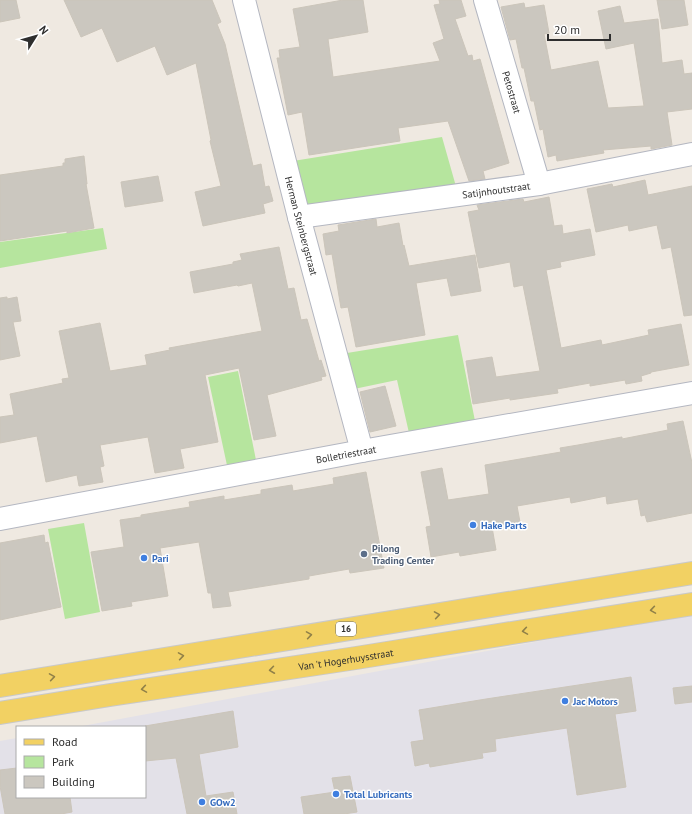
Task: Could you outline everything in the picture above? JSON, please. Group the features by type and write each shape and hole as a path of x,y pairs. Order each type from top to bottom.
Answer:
{"main road":[{"name":"16","path":"0,686 692,573"},
{"name":"Van 't Hogerhuysstraat","path":"0,713 110,694 356,658 692,604"},
{"path":"0,690 24,682"}],"street":[{"name":"Herman Steinbergstraat","path":"244,0 299,217 362,451"},
{"name":"Petostraat","path":"485,0 539,184"},
{"name":"Satijnhoutstraat","path":"299,217 539,184 692,154"},
{"name":"Bolletriestraat","path":"0,518 362,451 692,393"}],"shaded area":[{"path":"692,613 692,814 0,814 0,741 16,738 16,798 146,798 146,726 82,726"}],"green space":[{"path":"442,137 457,190 313,209 303,199 293,161"},
{"path":"103,228 107,249 0,268 0,242"},
{"path":"458,335 475,421 409,433 397,380 354,389 347,353"},
{"path":"238,371 257,465 228,470 208,377"},
{"path":"84,523 100,612 65,619 48,529"}],"building":[{"path":"0,0 16,0 20,18 0,22"},
{"path":"64,0 212,0 221,22 217,24 225,44 253,166 261,164 265,187 269,186 273,201 263,204 265,213 203,226 195,192 221,186 210,141 196,63 167,75 155,46 117,62 102,28 81,37"},
{"path":"343,0 363,0 368,32 328,39 333,77 440,61 433,43 444,39 434,5 440,4 439,0 461,0 466,16 455,19 468,56 472,55 473,61 480,59 509,163 483,171 485,179 469,181 448,121 398,128 400,141 309,155 302,112 288,115 277,58 280,58 279,50 300,47 293,9"},
{"path":"657,0 684,0 688,25 662,29"},
{"path":"524,3 525,8 544,5 549,33 544,34 551,70 598,61 608,108 644,106 634,43 606,49 598,11 620,6 624,23 658,19 662,63 682,60 684,74 692,73 692,109 667,112 672,145 651,149 651,146 603,150 604,153 557,161 556,155 548,157 543,129 540,130 534,101 531,101 516,39 510,40 501,7"},
{"path":"84,156 86,184 94,228 67,233 67,231 0,241 0,175 63,166 65,159"},
{"path":"158,176 163,201 125,207 121,182"},
{"path":"645,180 648,195 692,186 692,315 684,316 671,247 662,249 657,225 629,231 628,225 596,232 587,189 612,184 613,187"},
{"path":"549,197 554,226 562,225 563,234 590,229 595,255 560,262 561,267 546,270 561,348 601,340 602,345 649,335 648,330 681,324 689,365 651,372 641,376 642,381 626,384 625,380 590,386 590,383 557,389 558,393 510,400 510,398 473,404 466,361 492,357 496,377 540,371 523,285 514,287 510,262 479,268 468,212 479,210 477,205 523,199 524,202"},
{"path":"376,219 377,227 399,223 403,246 404,245 409,266 475,255 481,291 451,296 447,278 416,283 425,335 356,347 348,307 341,308 332,254 326,255 323,234 339,231 338,225"},
{"path":"279,247 288,289 294,288 301,320 307,319 319,361 321,360 326,376 321,377 322,380 267,395 276,436 254,440 239,368 205,375 218,442 180,449 184,468 155,473 148,437 100,445 104,466 100,467 103,482 79,486 77,475 46,482 37,436 0,443 0,417 14,415 10,394 63,383 62,379 69,378 59,331 100,323 110,371 147,365 145,355 170,350 169,348 262,331 252,283 194,293 190,272 233,264 233,262 242,260 240,254"},
{"path":"7,297 7,299 17,297 21,321 13,322 20,356 0,360 0,298"},
{"path":"385,386 396,426 370,432 360,392"},
{"path":"683,421 692,463 692,513 647,522 645,515 641,516 638,499 607,504 606,496 571,503 570,497 517,506 520,522 492,527 496,550 460,556 459,552 431,557 426,527 431,526 421,472 442,468 448,500 489,494 485,465 561,452 560,448 622,437 622,439 668,430 667,424"},
{"path":"366,472 384,568 350,573 349,569 309,576 309,579 228,592 231,606 213,608 211,593 208,593 199,542 160,548 168,596 131,602 132,606 102,611 91,552 124,547 120,520 190,507 189,502 224,496 224,500 261,494 261,490 292,485 293,491 334,484 333,478"},
{"path":"44,535 45,543 48,542 61,607 0,620 0,543"},
{"path":"631,677 636,711 615,714 626,787 577,795 567,728 495,739 496,751 482,753 483,758 430,767 429,763 415,766 411,742 424,740 419,710"},
{"path":"692,686 692,702 675,704 673,688"},
{"name":"GOw2","path":"233,711 238,747 199,754 206,796 233,792 237,814 187,814 176,758 146,761 145,726"},
{"path":"16,768 16,798 70,798 72,812 61,814 5,814 0,786 0,770"},
{"name":"Total Lubricants","path":"350,776 357,812 344,814 304,814 301,797 335,792 332,778"}],"place":[{"name":"Hake Parts","path":"473,525"},
{"name":"Pilong Trading Center","path":"364,554"},
{"name":"Pari","path":"144,558"},
{"name":"Jac Motors","path":"565,701"},
{"name":"Total Lubricants","path":"336,794"},
{"name":"GOw2","path":"202,802"}]}
